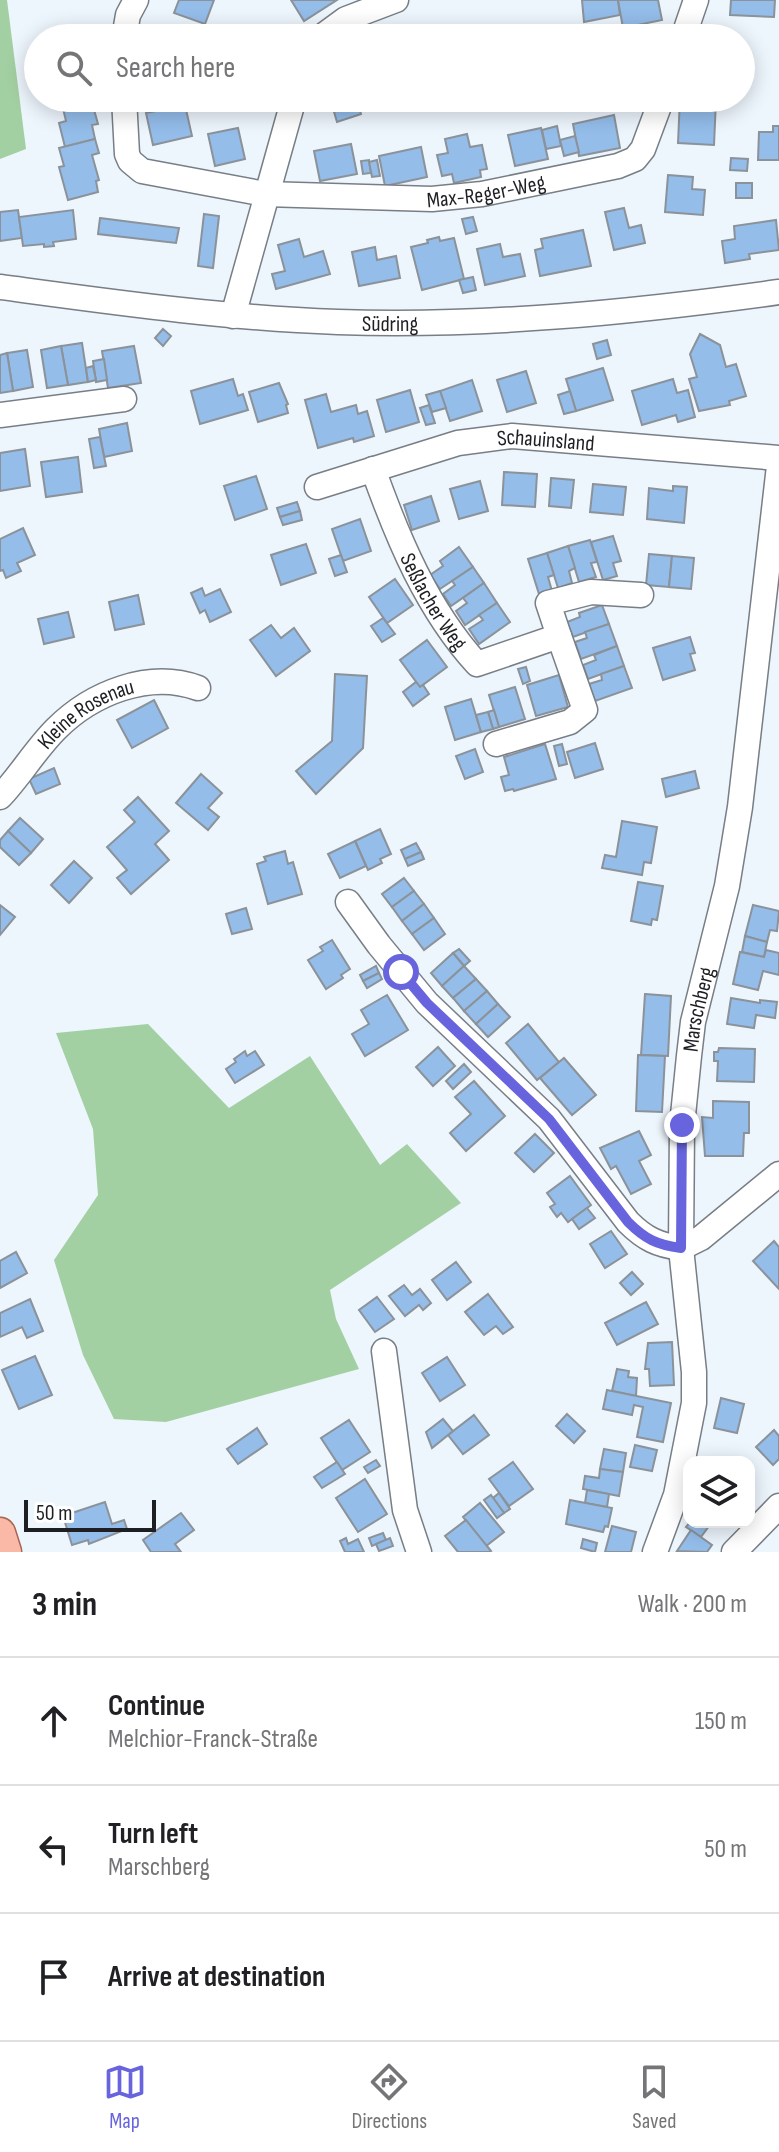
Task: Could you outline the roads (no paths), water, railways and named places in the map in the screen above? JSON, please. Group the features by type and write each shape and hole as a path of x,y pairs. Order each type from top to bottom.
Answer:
{"main road":[{"path":"0,1533 6,1552"}],"street":[{"path":"126,24 136,0"},
{"path":"339,24 396,0"},
{"path":"688,24 696,0"},
{"name":"Max-Reger-Weg","path":"124,112 125,145 130,161 142,171 265,194 432,199 482,194 618,166 635,159 643,149 657,112"},
{"path":"233,316 290,112"},
{"name":"Südring","path":"0,287 233,316 340,322 447,322 603,314 779,292"},
{"path":"0,415 124,399"},
{"name":"Schauinsland","path":"317,487 458,443 512,436 779,458"},
{"name":"Marschberg","path":"655,1552 676,1495 694,1403 694,1372 681,1248 682,1125 689,1056 693,1022 727,886 768,652 779,466"},
{"name":"Seßlacher Weg","path":"373,469 397,536 415,572 457,642 477,664 559,636"},
{"path":"496,744 570,722 585,710 548,603 591,592 641,595"},
{"name":"Kleine Rosenau","path":"0,797 57,728 92,701 135,684 150,682 181,682 198,688"},
{"path":"348,902 427,1003 549,1119 628,1222 644,1237 658,1245 681,1248 701,1238 779,1174"},
{"path":"384,1351 405,1510 419,1552"},
{"path":"734,1552 779,1506"}]}
